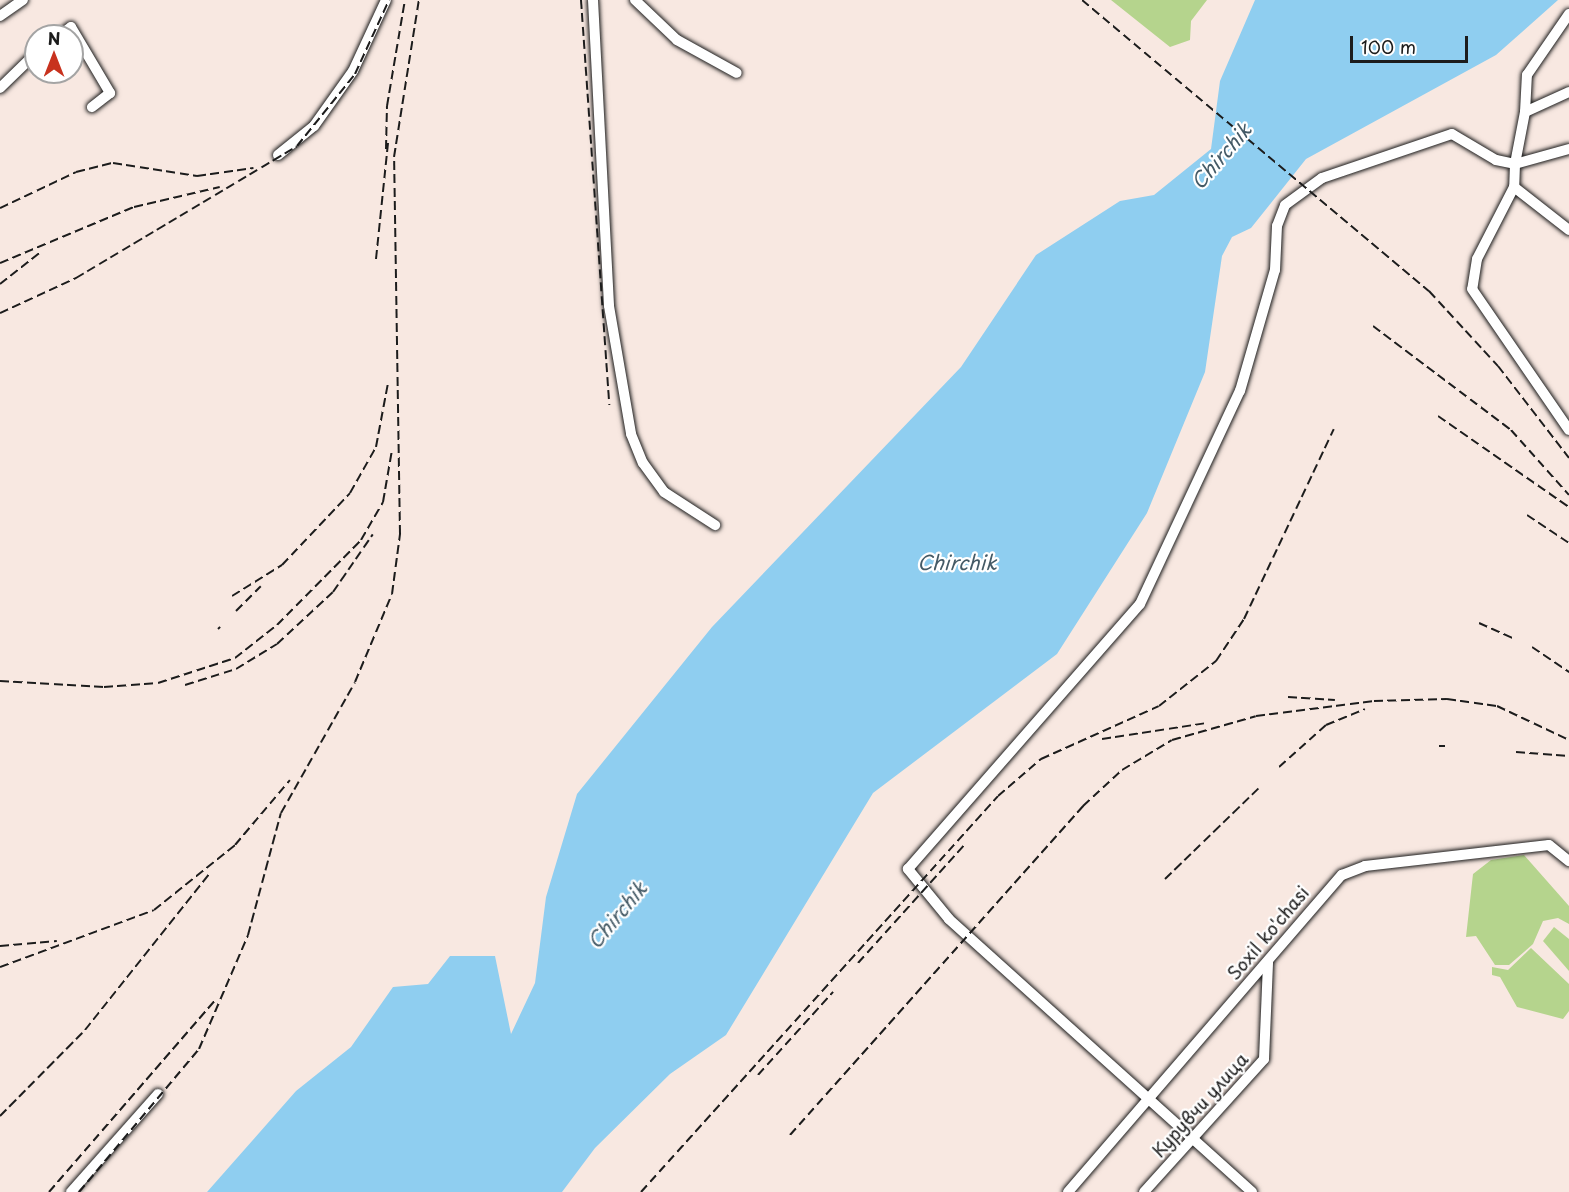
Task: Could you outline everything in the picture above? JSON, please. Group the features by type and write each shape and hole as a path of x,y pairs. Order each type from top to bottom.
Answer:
{"street":[{"path":"0,16 23,0"},
{"path":"278,155 314,126 353,71 386,0"},
{"path":"593,0 609,306 631,434 643,463 664,492 715,525"},
{"path":"635,0 677,40 736,73"},
{"path":"1569,14 1527,75 1525,112 1515,164 1514,187 1477,259 1472,289 1569,430"},
{"path":"84,49 110,93 92,107"},
{"path":"0,88 24,65"},
{"path":"1525,112 1569,92"},
{"path":"1252,1192 949,919 908,869 1140,604 1240,391 1275,270 1276,226 1285,205 1322,178 1452,134 1496,160 1515,164 1569,148"},
{"path":"1514,187 1569,230"},
{"name":"Soxil ko'chasi","path":"1068,1192 1268,962 1318,898 1353,869 1549,845 1569,861"},
{"name":"Курувчи улица","path":"1144,1192 1264,1059 1268,962"},
{"path":"71,1192 158,1094"}],"green space":[{"path":"1111,0 1207,0 1191,21 1190,40 1170,47"},
{"path":"1524,855 1569,906 1569,924 1558,918 1543,921 1533,944 1509,965 1495,965 1476,936 1466,937 1473,874 1491,860"},
{"path":"1554,927 1569,939 1569,971 1543,941"},
{"path":"1531,948 1569,984 1569,1011 1563,1019 1517,1007 1500,977 1492,975 1492,967 1508,970"}],"water":[{"name":"Chirchik","path":"1255,0 1558,0 1496,55 1306,159 1251,228 1232,237 1222,256 1205,372 1147,513 1057,654 873,793 726,1035 670,1074 595,1148 562,1192 207,1192 296,1091 351,1047 393,987 428,984 450,956 495,956 511,1034 535,983 546,897 577,794 712,627 961,367 1036,255 1120,201 1154,195 1211,149 1220,81"}],"railway":[{"path":"0,313 76,278 297,146 355,74 389,0"},
{"path":"386,149 387,106 405,0"},
{"path":"79,1192 199,1049 248,935 281,813 355,682 392,594 400,534 394,157 419,0"},
{"path":"581,0 609,405"},
{"path":"1082,0 1429,291 1498,366 1569,458"},
{"path":"376,259 388,143"},
{"path":"0,208 76,172 113,163 197,176 253,168"},
{"path":"0,263 134,207 220,187"},
{"path":"0,284 42,251"},
{"path":"1373,326 1511,430 1569,495"},
{"path":"232,596 282,565 350,493 376,447 388,383"},
{"path":"1438,416 1569,507"},
{"path":"641,1192 998,796 1041,759 1159,706 1216,661 1244,619 1334,429"},
{"path":"0,681 104,687 158,683 235,658 277,625 361,540 383,502 392,450"},
{"path":"1527,515 1569,543"},
{"path":"185,685 236,669 277,644 333,592 373,534"},
{"path":"236,611 261,586"},
{"path":"1479,623 1513,638"},
{"path":"1532,647 1569,672"},
{"path":"1288,697 1335,700"},
{"path":"790,1135 1083,806 1122,770 1172,740 1256,716 1374,701 1447,699 1497,706 1569,740"},
{"path":"1279,767 1326,725 1365,709"},
{"path":"1102,739 1206,723"},
{"path":"1439,746 1445,746"},
{"path":"1516,752 1569,756"},
{"path":"0,967 154,910 235,845 290,780"},
{"path":"1165,879 1260,787"},
{"path":"858,963 966,843"},
{"path":"0,1116 85,1030 209,874"},
{"path":"0,946 57,941"},
{"path":"758,1075 833,992"},
{"path":"49,1192 216,999"}]}
